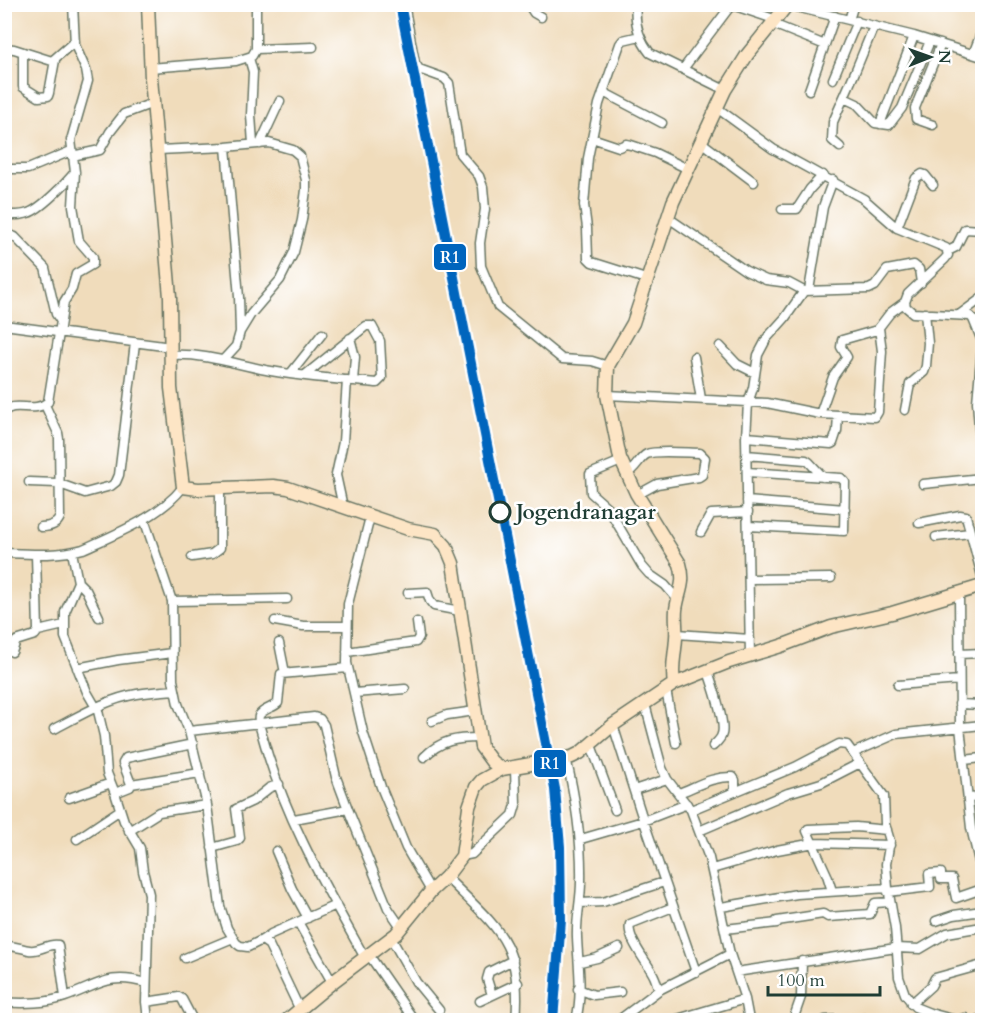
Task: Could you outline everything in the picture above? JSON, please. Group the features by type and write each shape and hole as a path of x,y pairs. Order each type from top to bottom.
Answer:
{"street":[{"path":"4,412 11,407 32,408 45,405 50,397 64,302 72,289 76,274 93,264 91,254 79,241 72,206 75,172 71,153 71,135 88,81 86,70 76,51 73,4"},
{"path":"4,553 72,552 89,547 144,519 173,500 183,487 172,405 167,246 150,68 148,4"},
{"path":"150,68 192,66 249,58 255,53 256,4"},
{"path":"404,4 415,63 419,69 444,78 449,83 460,154 479,176 483,187 485,204 480,243 481,266 498,307 562,359 592,361 608,366"},
{"path":"528,4 534,13 541,17"},
{"path":"636,4 635,18 640,36 650,53 725,90"},
{"path":"833,79 853,20 854,4"},
{"path":"683,69 732,5 825,45"},
{"path":"676,743 670,687 676,634 676,611 682,586 680,564 637,495 621,461 607,394 608,366 631,328 649,280 667,217 725,90 747,56 788,5 914,36 978,55 982,31"},
{"path":"809,90 835,16"},
{"path":"840,147 832,140 832,126 874,26"},
{"path":"640,36 621,42 603,92 588,158 584,205 588,228 588,258 592,262 649,280"},
{"path":"880,124 914,36"},
{"path":"4,48 49,61 55,60 75,41"},
{"path":"844,98 856,104 880,124 893,122 902,108 930,41"},
{"path":"933,125 916,119 915,108 941,44"},
{"path":"255,49 313,47"},
{"path":"23,52 21,83 25,90 39,97 48,96 55,60"},
{"path":"249,58 253,72 251,115 256,144"},
{"path":"898,73 908,68 918,68"},
{"path":"603,92 662,123"},
{"path":"256,144 280,101"},
{"path":"10,169 28,169 71,153 100,150 124,114 153,103"},
{"path":"717,108 773,149 833,180 869,202 897,228 946,248 948,251"},
{"path":"592,138 619,147 626,144 631,145 655,153 688,169"},
{"path":"700,142 754,182"},
{"path":"158,150 274,143 298,153 306,180 306,190 301,226 291,258 280,280 251,314 240,332 236,346 225,359"},
{"path":"225,147 240,332"},
{"path":"4,215 32,212 61,188 75,172"},
{"path":"897,228 916,178 922,174 925,175 933,185"},
{"path":"782,209 797,209 810,189 823,175"},
{"path":"807,291 823,207 833,180"},
{"path":"667,217 746,271 766,280 789,283 807,291"},
{"path":"820,414 831,382 847,357 841,347 842,340 879,328 890,313 904,303 908,294 945,259 948,251 956,247 965,229 982,230"},
{"path":"4,233 15,237 45,268 56,314 60,320"},
{"path":"750,656 746,437 748,403 753,388 758,355 767,338 785,318 801,294 807,291 869,289 891,268 914,265 919,269 921,283"},
{"path":"959,315 982,298"},
{"path":"904,303 909,311 925,314 966,315 973,319 982,341"},
{"path":"905,410 910,384 925,370 928,343 925,314"},
{"path":"4,326 135,343 291,373 305,375 377,383 381,381 380,341 374,328 369,325 305,375"},
{"path":"607,394 767,403 820,414 875,417 878,412 882,351 879,328"},
{"path":"291,373 322,334"},
{"path":"343,507 336,475 355,357 350,339"},
{"path":"29,482 60,484 85,493 111,486 116,482 119,476 135,343"},
{"path":"720,346 737,364 755,373"},
{"path":"982,347 977,402 982,464"},
{"path":"694,357 701,399"},
{"path":"41,527 51,526 59,521 58,433 45,405"},
{"path":"746,437 831,444 837,431 838,415"},
{"path":"4,444 4,458"},
{"path":"627,473 634,469 643,457 651,453 700,453 705,458 702,475 699,477 657,484 637,495"},
{"path":"746,455 806,460 823,477"},
{"path":"621,461 590,474 591,493 608,508 642,566 665,585 678,600"},
{"path":"747,472 844,480 845,509 845,529 841,532 748,526"},
{"path":"923,484 982,478"},
{"path":"183,487 188,489 277,486 408,529 431,533 444,542 453,563 482,751 482,780"},
{"path":"192,557 212,555 220,548 220,488"},
{"path":"747,501 845,509"},
{"path":"701,532 711,514 748,512"},
{"path":"920,523 966,516 982,576"},
{"path":"370,517 348,604 346,626 348,668 363,732 381,787 406,848 431,891"},
{"path":"144,519 172,601 172,671 175,690 189,731 207,805 220,906 227,928 236,943 244,946 262,940 336,905"},
{"path":"936,537 970,533"},
{"path":"72,552 78,582 86,590 99,617"},
{"path":"36,554 38,631"},
{"path":"749,579 831,578"},
{"path":"78,582 65,612 66,642 87,692 96,707 104,736 106,768 120,810 129,831 140,848 149,899 146,983 148,1020"},
{"path":"262,940 269,945 292,1017 332,982 391,938 446,877 462,856 469,807 476,787 482,780 502,769 580,753 613,725 670,687 708,671 831,627 892,613 982,586"},
{"path":"408,592 427,592 431,604 460,611"},
{"path":"958,594 960,728 971,828 982,874"},
{"path":"172,601 287,599"},
{"path":"275,621 303,626 346,626"},
{"path":"347,652 416,642 419,637 417,622"},
{"path":"12,652 16,641 35,635 38,631 64,625"},
{"path":"676,634 750,639"},
{"path":"279,643 285,673"},
{"path":"77,668 172,653"},
{"path":"959,654 982,653"},
{"path":"348,668 285,673 280,677 278,703 262,712 259,719 267,752 279,784 336,905 367,957 414,1020"},
{"path":"708,671 715,689 723,729 721,737 713,746"},
{"path":"898,685 959,680"},
{"path":"354,693 405,689"},
{"path":"54,729 96,707 136,694 175,690"},
{"path":"645,704 657,753 667,779 689,807 712,870 730,954 745,999 749,1020"},
{"path":"959,704 982,705"},
{"path":"432,721 475,711"},
{"path":"189,731 314,717 320,719 324,725 336,777 348,809 388,908 401,927"},
{"path":"613,725 696,972"},
{"path":"854,753 896,734 982,725"},
{"path":"424,757 438,744 479,738"},
{"path":"131,784 123,763 126,758 192,744"},
{"path":"581,839 735,791 795,767 839,744 847,745 882,791 885,800 886,830 890,845 886,864 888,890 895,928 899,977 905,994 911,1004 930,1013 966,1020"},
{"path":"591,745 615,810"},
{"path":"482,751 502,769"},
{"path":"562,758 578,809 581,839 580,903 577,929 580,962 577,1020"},
{"path":"964,760 982,758"},
{"path":"699,831 788,793 821,783 860,763"},
{"path":"462,856 475,852 515,811 515,767"},
{"path":"115,793 130,787 131,784 200,773"},
{"path":"679,793 711,779 729,777 735,780 735,791"},
{"path":"634,790 667,779"},
{"path":"69,798 111,783"},
{"path":"212,848 237,841 240,838 236,809 279,784"},
{"path":"968,798 982,797"},
{"path":"129,831 159,812 207,805"},
{"path":"294,819 348,809"},
{"path":"77,840 120,810"},
{"path":"832,891 827,874 807,831 811,828 856,827 886,830"},
{"path":"853,844 856,827"},
{"path":"712,870 777,850 814,843 890,845"},
{"path":"276,851 292,889 308,918"},
{"path":"720,907 797,894 930,887 929,874 941,873 941,879 952,879 957,897 982,890"},
{"path":"446,877 498,929 505,940 513,960 518,983 516,1020"},
{"path":"580,903 603,902 664,882"},
{"path":"725,929 777,923 777,921 823,914 828,917 870,914 875,903 890,902"},
{"path":"658,990 655,977 628,928 630,924 673,907"},
{"path":"936,921 982,910"},
{"path":"297,922 332,982"},
{"path":"736,972 896,948 920,949 946,933 982,927"},
{"path":"185,958 233,938"},
{"path":"391,938 416,982 439,1010"},
{"path":"4,946 20,946 32,950 52,944 58,945 65,997"},
{"path":"580,962 620,948"},
{"path":"620,1020 658,990 730,954"},
{"path":"492,995 487,979 489,972 513,960"},
{"path":"793,1020 801,997 802,962"},
{"path":"911,1004 931,986 935,978 982,965"},
{"path":"4,1002 22,1003 65,997 104,981 122,978 146,983"},
{"path":"480,1001 518,983"},
{"path":"579,989 594,995 620,992"},
{"path":"146,1002 182,999 193,1020"},
{"path":"674,1020 745,999"},
{"path":"825,1020 874,1018 880,1020"},
{"path":"977,1020 982,1018"}],"transit line":[{"name":"R1","path":"400,4 555,789 560,847 561,920 553,1020"}],"place":[{"name":"Jogendranagar","path":"500,512"}]}
